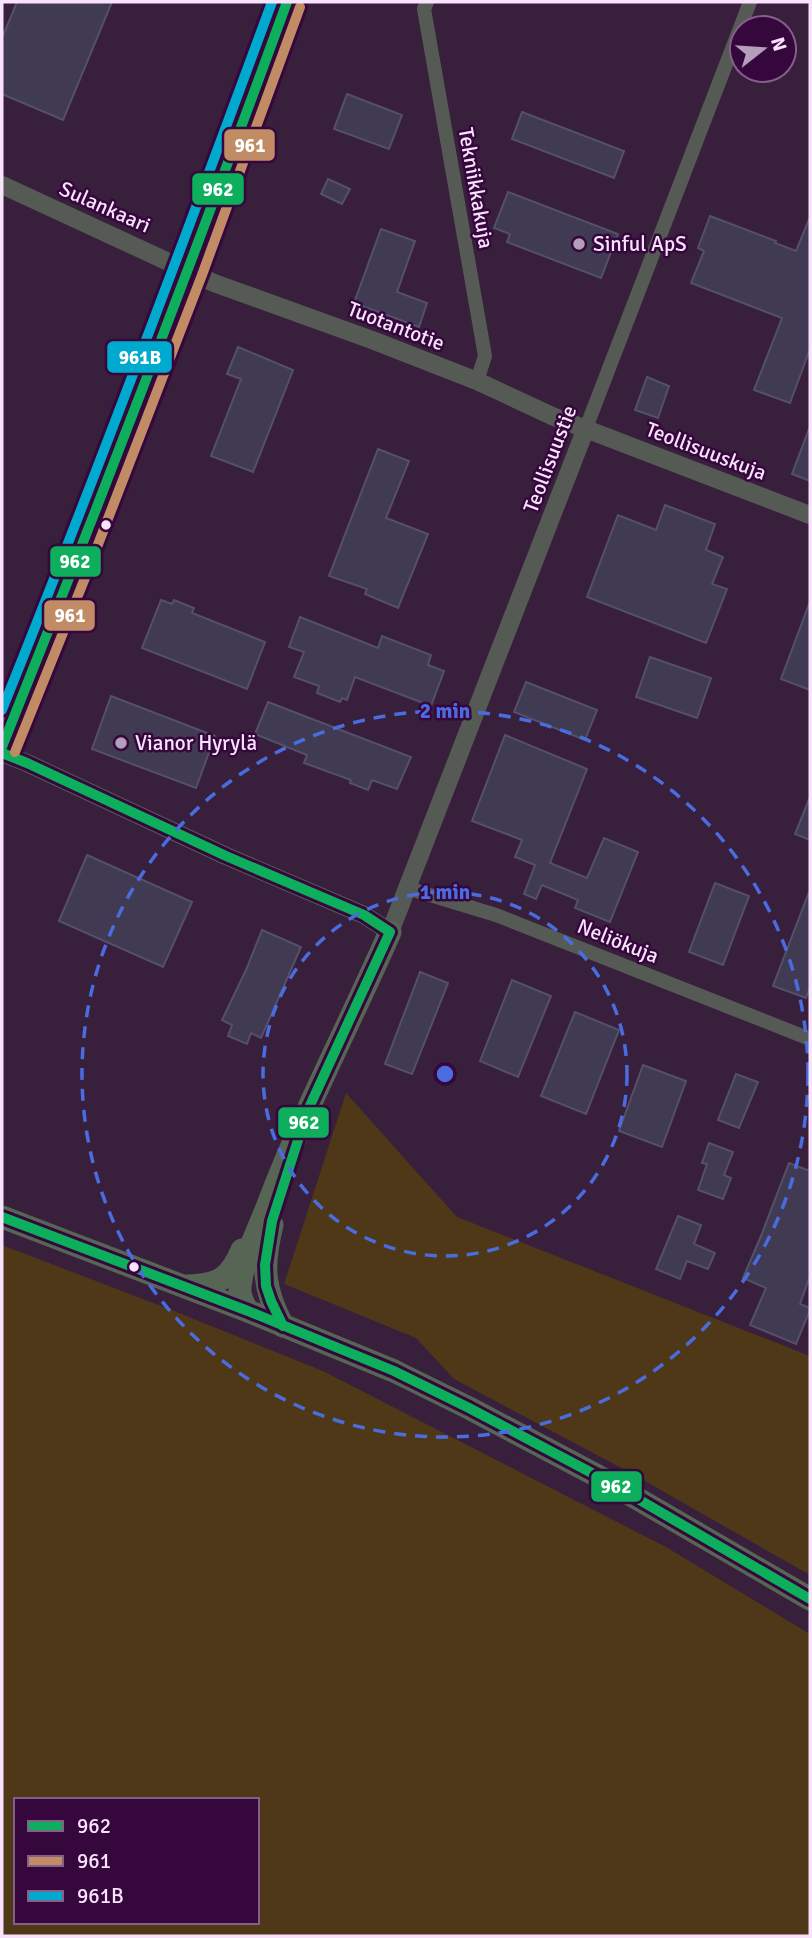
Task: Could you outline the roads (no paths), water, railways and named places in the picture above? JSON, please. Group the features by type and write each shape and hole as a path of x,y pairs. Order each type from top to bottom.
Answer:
{"main road":[{"path":"248,1311 240,1295 246,1263 291,1145 390,932"},
{"path":"182,1286 217,1283 234,1266 286,1143 307,1112"},
{"path":"283,1326 268,1292 265,1264 280,1196 307,1112"},
{"path":"2,1217 248,1311 394,1371 607,1481 810,1599"}],"street":[{"path":"2,747 189,270 287,2"},
{"name":"Tekniikkakuja","path":"428,2 425,9 485,356 477,381"},
{"name":"Teollisuustie","path":"390,932 750,2"},
{"name":"Sulankaari","path":"2,185 189,270"},
{"name":"Tuotantotie","path":"189,270 214,283 477,381 552,416 586,428"},
{"name":"Teollisuuskuja","path":"586,428 810,515"},
{"path":"2,753 226,856 364,915 390,932"},
{"name":"Neliökuja","path":"407,888 496,915 810,1039"}],"place":[{"name":"Sinful ApS","path":"579,244"},
{"name":"Vianor Hyrylä","path":"121,743"}]}
